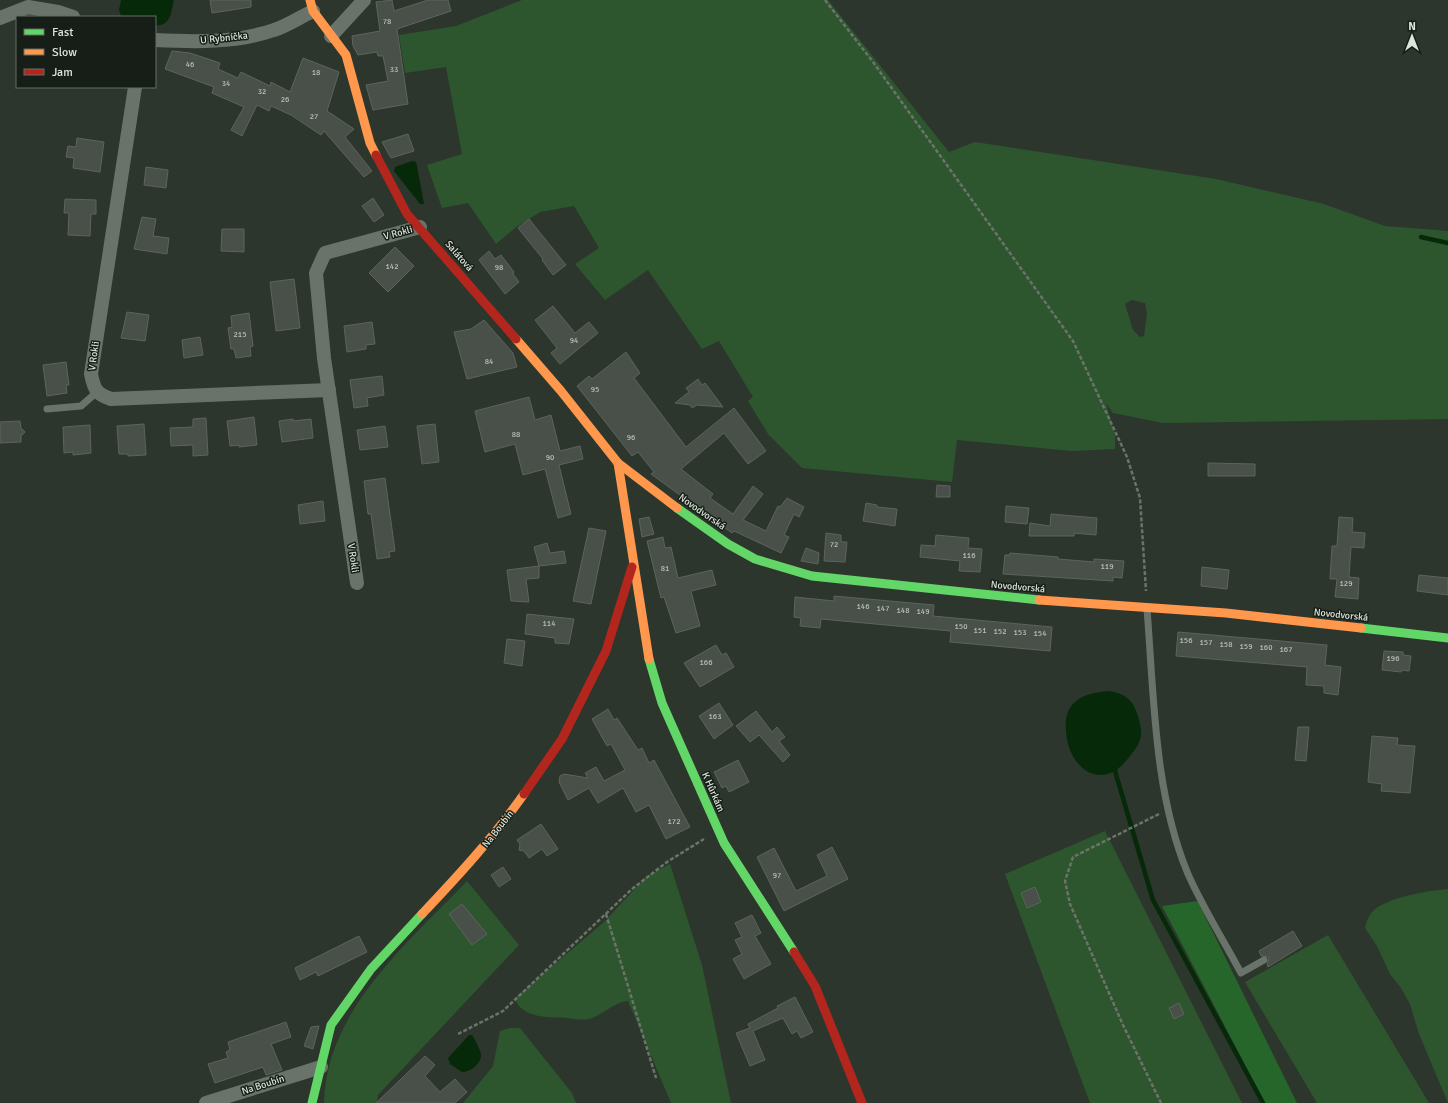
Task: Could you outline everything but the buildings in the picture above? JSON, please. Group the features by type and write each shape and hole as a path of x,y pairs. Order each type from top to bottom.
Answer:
{"street":[{"path":"331,36 364,0"},
{"path":"0,18 27,4 70,16"},
{"name":"Salátová","path":"311,6 346,55 370,143 407,214 420,227 562,391 618,463"},
{"name":"U Rybníčka","path":"156,40 189,42 238,39 274,30 311,6"},
{"name":"V Rokli","path":"96,392 91,374 135,88"},
{"name":"V Rokli","path":"357,583 329,390 316,273 325,253 420,227"},
{"path":"96,392 111,399 329,390"},
{"name":"Novodvorská","path":"618,463 653,491 728,544 755,559 812,576 1010,598 1226,613 1448,638"},
{"name":"K Hůrkám","path":"618,463 649,659 662,704 724,844 815,986 862,1103"},
{"name":"Na Boubín","path":"312,1103 331,1025 371,969 471,862 507,818 562,738 606,651 634,563"},
{"name":"Na Boubín","path":"206,1103 321,1067"}],"lane":[{"path":"47,409 80,406 96,392"},
{"path":"1147,607 1162,780 1168,810 1188,874 1241,973 1264,960"}],"path":[{"path":"825,0 873,62 1073,341 1127,457 1140,498 1147,607"},
{"path":"1161,1103 1123,1025 1070,904 1065,881 1073,857 1140,822 1168,810"},
{"path":"458,1034 503,1011 632,889 667,862 718,830"},
{"path":"606,914 656,1078"}],"shaded area":[{"path":"121,0 174,0 169,18 164,24 160,25 156,25 156,16 121,16 119,10"},
{"path":"522,0 828,0 949,152 975,142 1216,179 1324,204 1385,226 1448,231 1448,419 1163,423 1113,413 1106,403 1115,436 1115,449 1072,451 957,440 952,482 802,468 768,434 748,401 753,397 719,341 702,349 648,270 605,300 575,264 599,248 574,206 540,212 515,228 496,244 468,203 442,208 427,165 462,154 446,67 405,73 399,35 456,26","holes":["1132,300 1145,303 1147,314 1144,336 1140,337 1133,330 1125,304"]},
{"path":"412,161 416,162 424,204 420,204 394,171 395,167"},
{"path":"1109,691 1128,698 1134,705 1141,727 1140,741 1132,753 1115,771 1107,774 1092,774 1080,765 1071,752 1066,732 1066,721 1068,712 1072,705 1078,700 1086,695"},
{"path":"1105,831 1242,1103 1090,1103 1005,874"},
{"path":"670,864 702,965 731,1103 671,1103 628,1001 618,1004 592,1018 579,1020 537,1016 523,1010 518,1005 515,998 604,922 647,876"},
{"path":"467,881 519,945 378,1095 377,1103 324,1103 328,1069 339,1038 355,1008 374,980 396,954"},
{"path":"1448,889 1448,1103 1419,1034 1410,1004 1401,988 1390,974 1377,946 1365,928 1373,911 1385,903 1412,895"},
{"path":"1197,901 1297,1103 1265,1103 1162,906"},
{"path":"1328,935 1429,1103 1317,1103 1245,982"},
{"path":"510,1028 520,1028 572,1093 576,1103 463,1103 493,1066 500,1031"},
{"path":"469,1035 472,1035 475,1040 481,1056 479,1062 474,1067 468,1071 462,1072 450,1064 448,1058"}],"waterway":[{"path":"1421,237 1448,243"},
{"path":"1116,766 1115,771 1153,900 1263,1103"}],"traffic: fast":[{"path":"677,508 728,544 755,559 812,576 1039,600"},
{"path":"1361,628 1448,638"},
{"path":"649,659 662,703 724,843 794,952"},
{"path":"312,1103 331,1025 371,969 422,914"}],"traffic: slow":[{"path":"310,0 313,11 346,55 370,143 376,155"},
{"path":"516,339 561,391 618,463 677,508"},
{"path":"618,463 649,659"},
{"path":"1039,600 1226,613 1361,628"},
{"path":"422,914 488,841 524,794"}],"traffic: jam":[{"path":"376,155 407,214 516,339"},
{"path":"524,794 562,739 606,651 632,567"},
{"path":"794,952 815,986 862,1103"}]}
